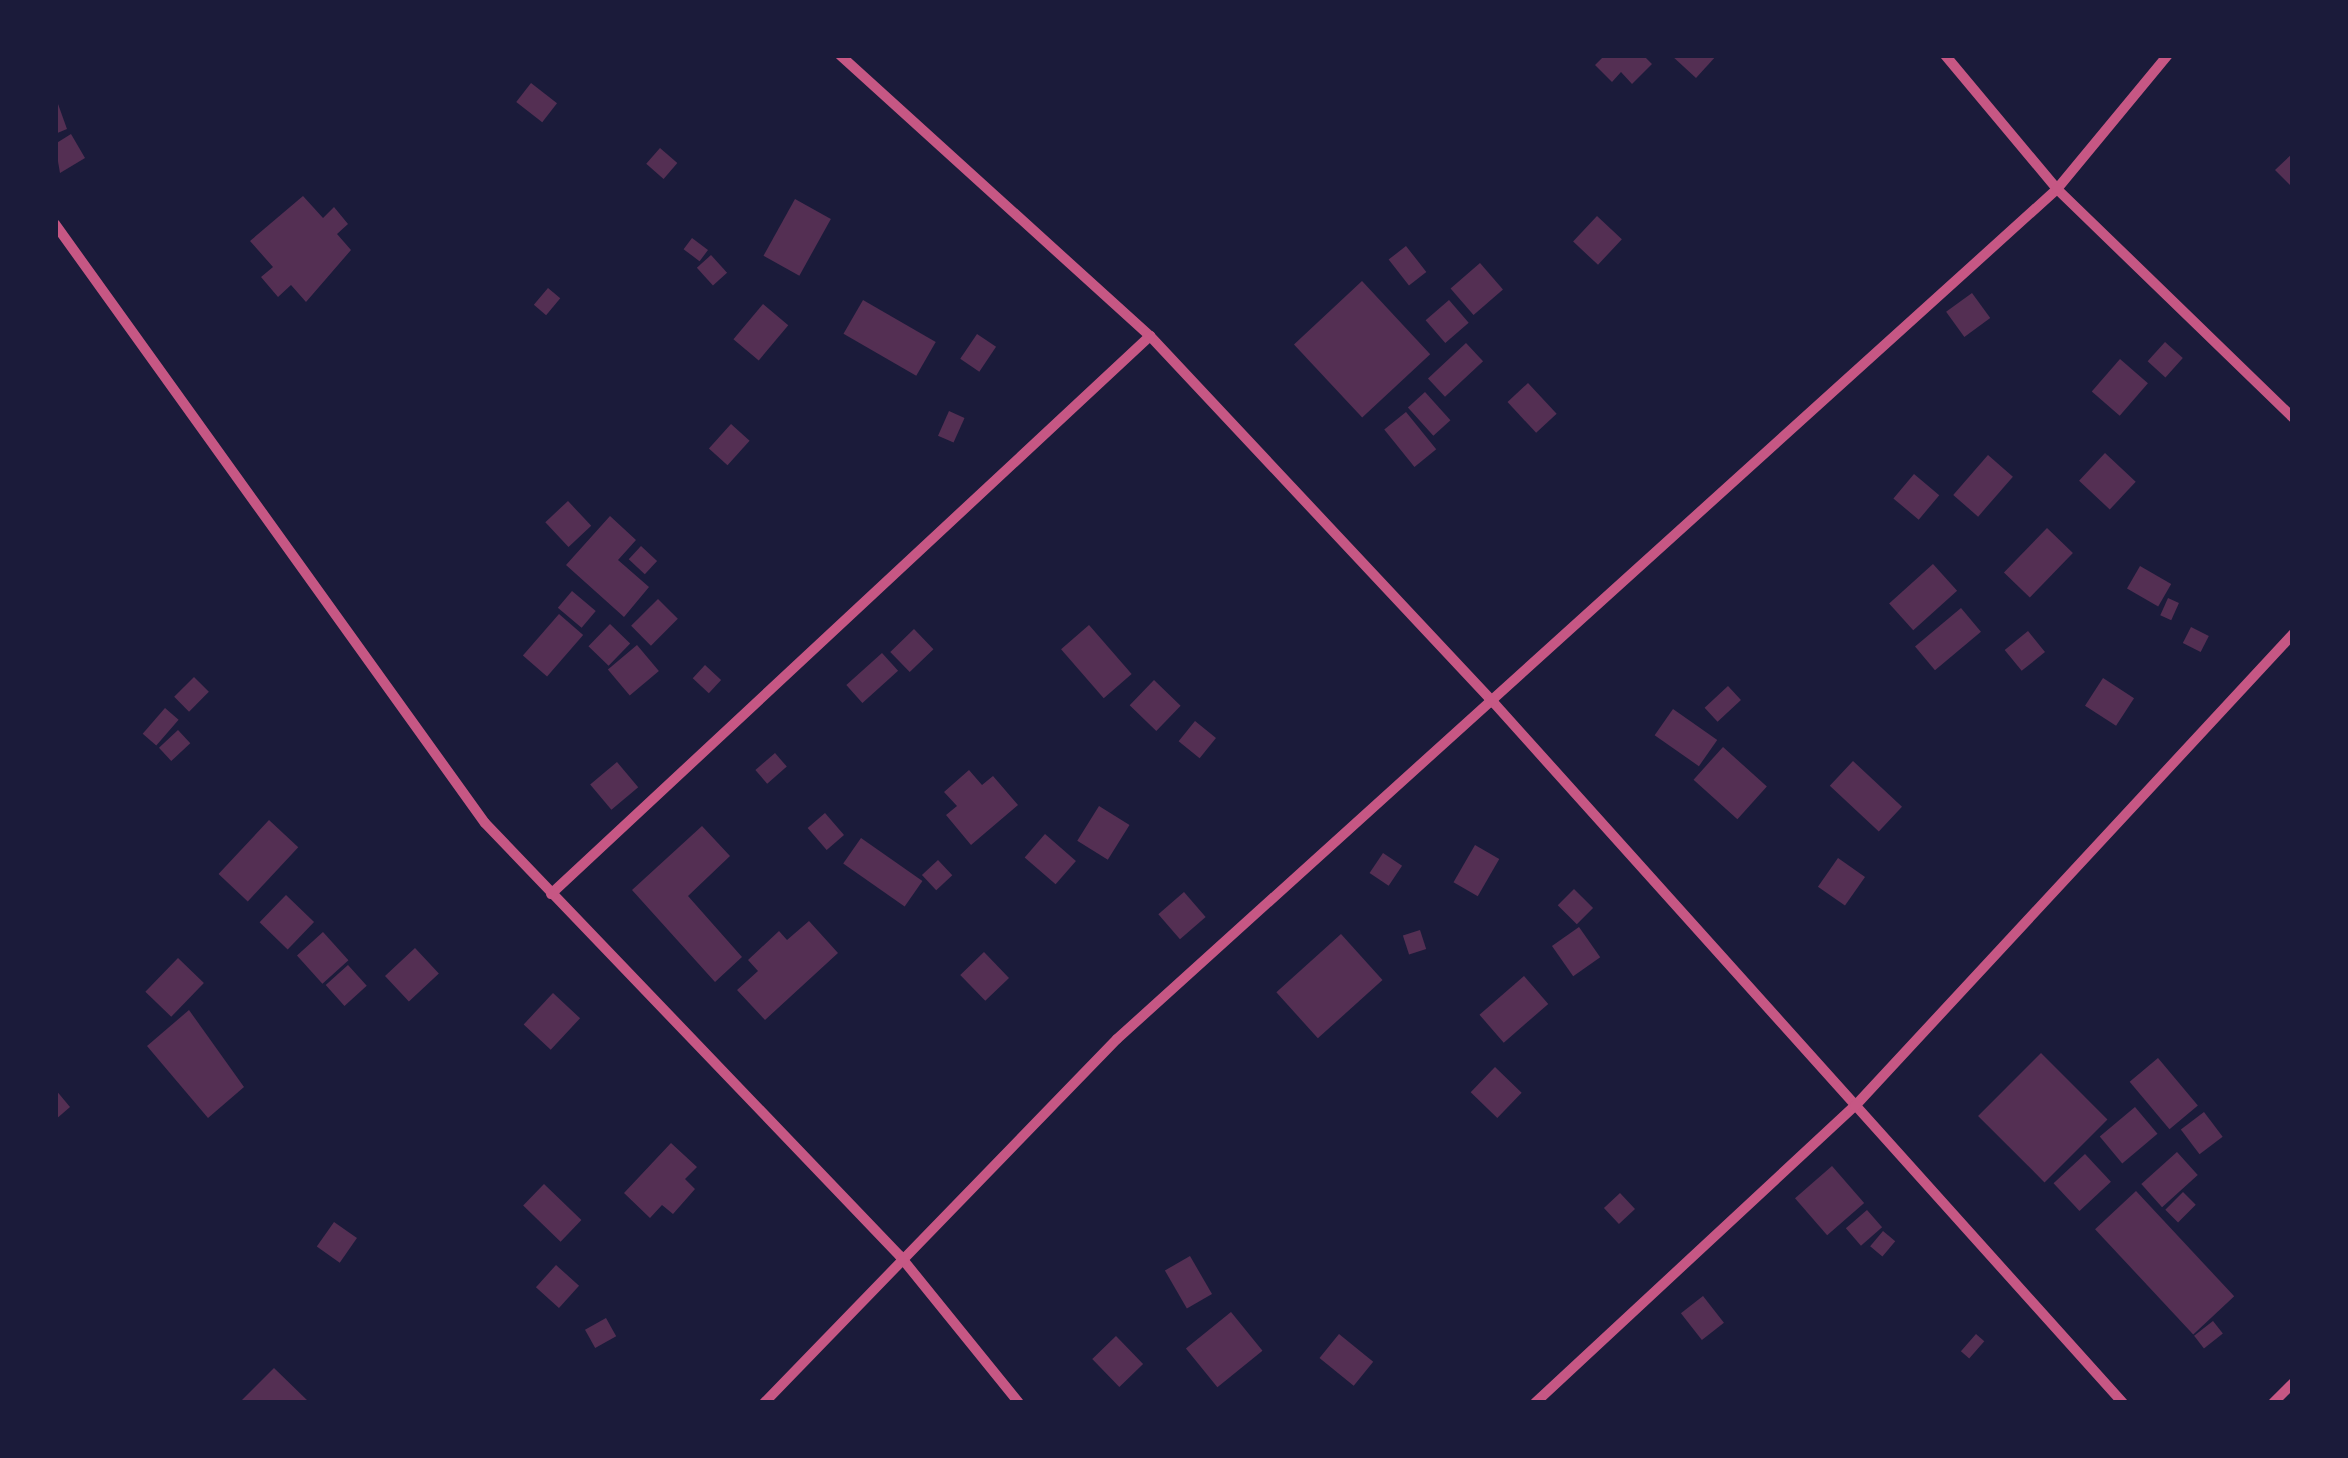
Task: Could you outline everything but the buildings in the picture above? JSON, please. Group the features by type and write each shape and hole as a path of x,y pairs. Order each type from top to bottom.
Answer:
{"street":[{"path":"840,55 1150,336 1494,703 2123,1403"},
{"path":"1945,55 2057,189 2293,418"},
{"path":"764,1403 900,1256 1117,1039 1494,703 2057,189 2168,55"},
{"path":"55,224 485,823 900,1256 1019,1403"},
{"path":"551,894 1150,336"},
{"path":"1535,1403 1855,1106 2293,634"},
{"path":"2274,1403 2293,1383"}]}
